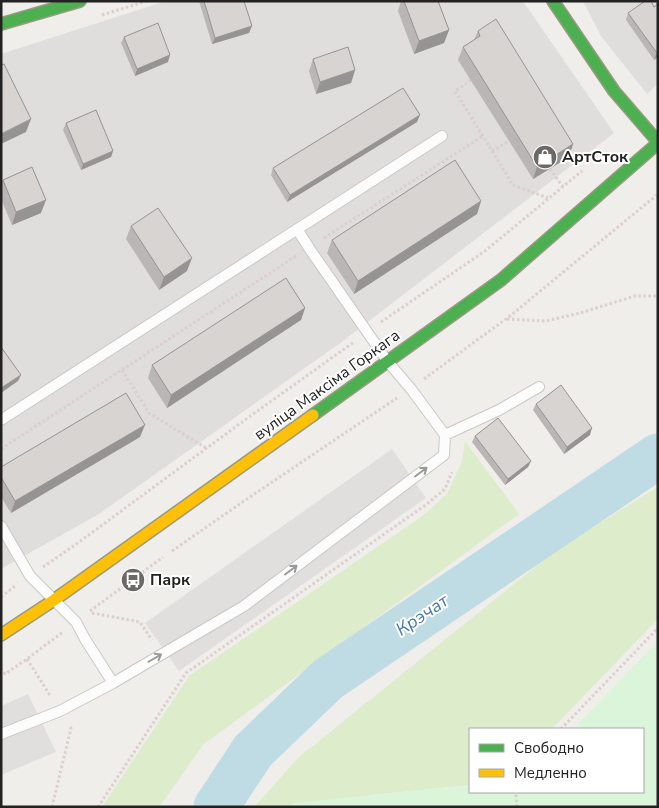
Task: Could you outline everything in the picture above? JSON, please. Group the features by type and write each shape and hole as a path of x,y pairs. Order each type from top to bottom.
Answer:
{"street":[{"path":"1,24 80,1"},
{"path":"553,1 614,91 658,143"},
{"name":"вуліца Максіма Горкага","path":"1,636 501,280 658,143"}],"lane":[{"path":"1,420 442,136"},
{"path":"1,734 60,711 113,683 244,606 444,455 446,435 388,362 297,229"},
{"path":"446,435 498,410 539,386"},
{"path":"1,526 30,576 76,622 113,683"}],"path":[{"path":"471,80 455,91 513,185 548,198"},
{"path":"1,449 484,136"},
{"path":"492,151 509,141"},
{"path":"550,169 563,186"},
{"path":"1,597 206,448 484,251 585,169"},
{"path":"505,319 546,321 635,296 658,296"},
{"path":"122,370 149,413 206,448"},
{"path":"425,378 430,385"},
{"path":"98,807 186,673 427,504 445,489 454,466"},
{"path":"161,655 140,622 89,612 167,554"},
{"path":"1,668 3,675 27,660 76,622"},
{"path":"562,728 658,628"},
{"path":"517,793 517,807"}],"shaded area":[{"path":"166,1 523,1 614,133 343,341 99,514 1,569 1,54"},
{"path":"583,1 658,1 658,84 647,94 601,36"},
{"path":"392,449 426,498 179,671 145,623"},
{"path":"28,694 56,752 1,775 1,706"}],"green space":[{"path":"465,441 519,514 204,744 159,807 102,807 189,676 421,517 447,494 462,461"},
{"path":"658,487 658,619 553,728 469,728 469,785 370,795 355,807 254,807 299,757 560,547"},
{"path":"658,641 658,807 290,807 293,803 469,785 469,793 644,793 644,728 574,728"}],"building":[{"path":"204,1 244,1 252,26 215,38"},
{"path":"404,1 438,1 449,30 419,41"},
{"path":"645,1 651,1 654,7 658,4 658,53 628,13"},
{"path":"496,19 573,144 537,167 463,47 480,36 478,31"},
{"path":"158,23 170,55 137,69 124,37"},
{"path":"348,47 355,70 320,82 313,59"},
{"path":"4,64 31,119 1,134 1,65"},
{"path":"403,88 420,115 290,195 273,168"},
{"path":"96,110 113,151 83,164 66,123"},
{"path":"455,160 481,201 358,281 332,240"},
{"path":"32,167 46,200 16,212 3,180"},
{"path":"158,208 192,258 164,277 131,226"},
{"path":"286,278 305,308 171,395 152,365"},
{"path":"1,347 21,375 1,388"},
{"path":"561,385 592,428 567,447 536,404"},
{"path":"126,393 145,425 15,501 1,477 1,467"},
{"path":"498,418 531,461 508,479 475,436"}],"waterway":[{"name":"Крэчат","path":"216,807 253,751 328,679 658,456"}],"traffic: fast":[{"path":"1,24 80,1"},
{"path":"553,1 614,91 658,142"},
{"path":"313,415 501,280 658,143"}],"traffic: slow":[{"path":"1,635 54,600 313,415"}],"place":[{"name":"АртСток","path":"545,157"},
{"name":"Парк","path":"133,580"}]}
